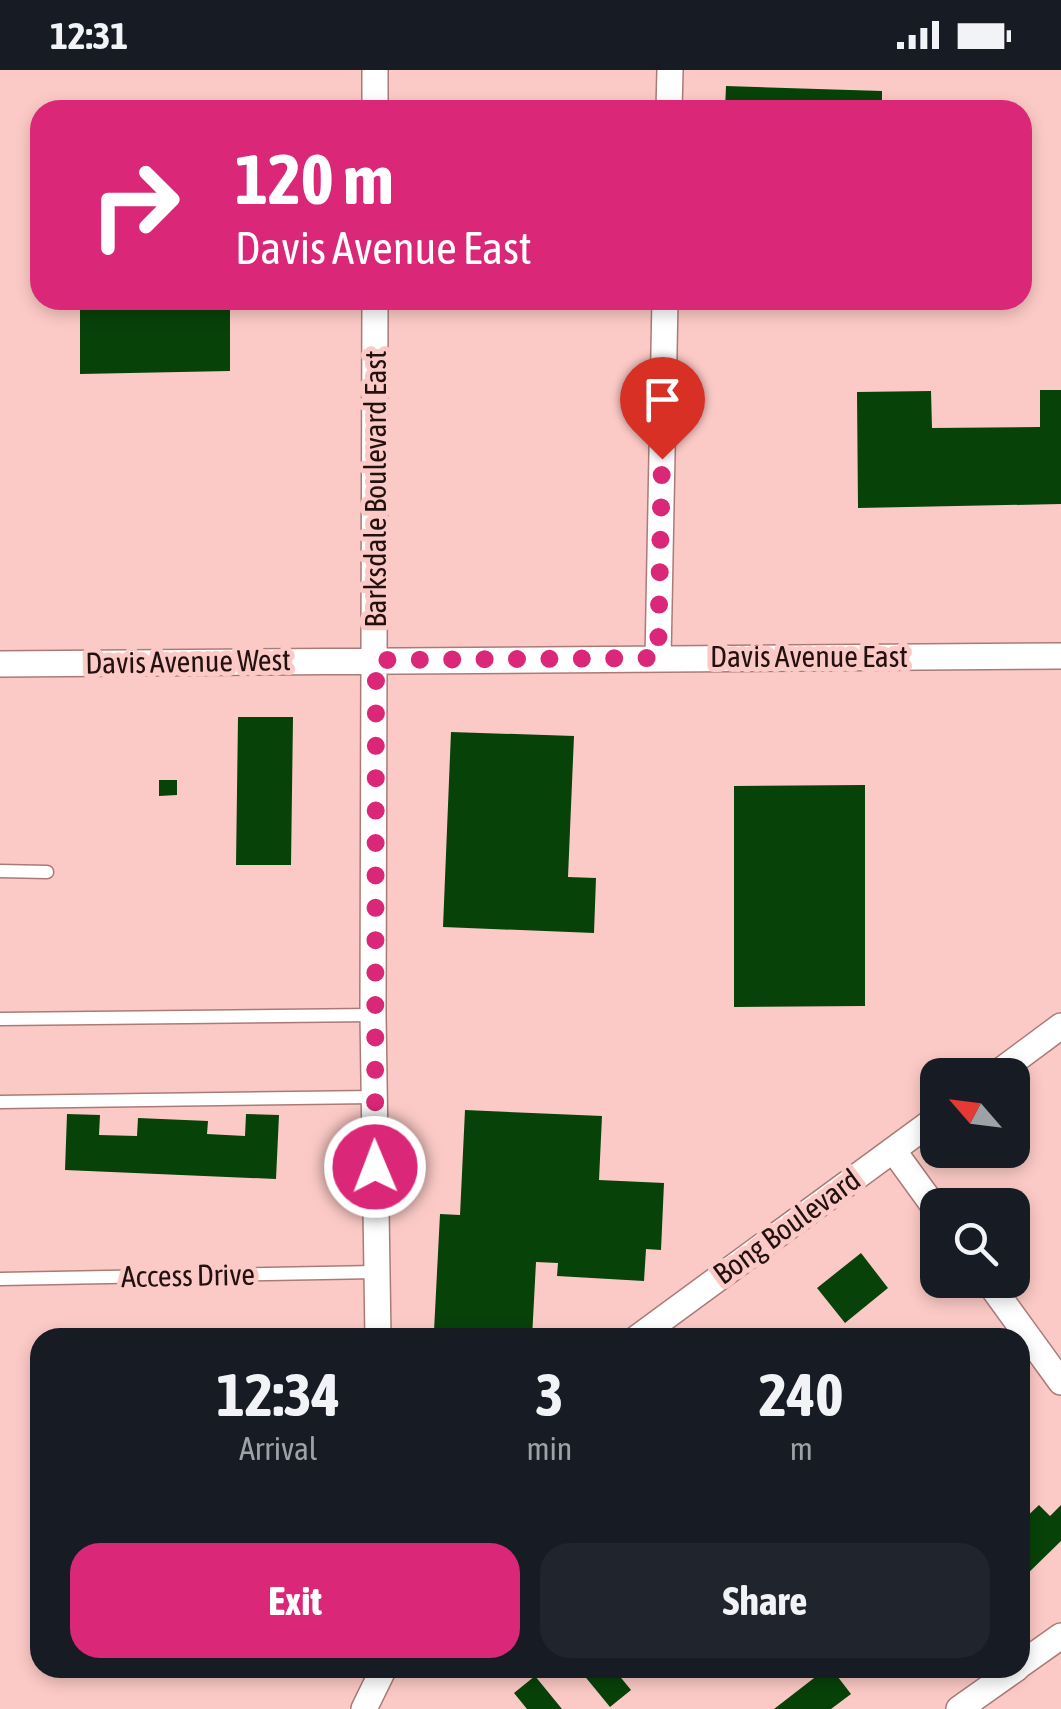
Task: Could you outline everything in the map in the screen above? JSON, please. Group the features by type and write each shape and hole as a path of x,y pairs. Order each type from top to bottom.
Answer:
{"street":[{"path":"374,70 375,100"},
{"path":"669,100 670,70"},
{"name":"Barksdale Boulevard East","path":"375,310 373,1015 378,1328"},
{"path":"658,658 665,310"},
{"name":"Davis Avenue East","path":"376,660 1061,656"},
{"name":"Davis Avenue West","path":"0,664 376,660"},
{"path":"1018,1058 1061,1026"},
{"name":"Bong Boulevard","path":"651,1328 920,1130"},
{"path":"893,1150 921,1188"},
{"path":"1000,1298 1022,1328"},
{"path":"1030,1339 1061,1382"},
{"path":"1030,1658 1061,1636"},
{"path":"364,1709 379,1678"},
{"path":"959,1709 1002,1678"}],"lane":[{"path":"0,871 47,872"},
{"path":"0,1019 373,1015"},
{"path":"0,1102 374,1097"},
{"name":"Access Drive","path":"0,1279 376,1272"}],"building":[{"path":"726,86 882,91 882,100 725,100"},
{"path":"80,310 230,310 230,371 80,374"},
{"path":"1040,390 1061,390 1061,504 858,508 857,392 931,391 932,428 1040,427"},
{"path":"238,717 293,717 291,865 236,865"},
{"path":"451,732 574,736 568,877 596,878 594,933 443,927"},
{"path":"159,780 177,780 177,795 159,796"},
{"path":"865,785 865,1006 734,1007 734,786"},
{"path":"465,1110 602,1116 599,1180 664,1183 661,1250 646,1249 644,1281 557,1276 558,1263 536,1262 533,1328 434,1328 440,1214 460,1215"},
{"path":"67,1114 100,1115 99,1135 137,1136 138,1118 208,1121 207,1134 245,1136 246,1114 279,1115 276,1179 65,1170"},
{"path":"861,1253 888,1288 845,1323 817,1288"},
{"path":"1039,1505 1050,1516 1061,1505 1061,1541 1030,1571 1030,1514"},
{"path":"537,1678 562,1709 527,1709 514,1693"},
{"path":"586,1678 621,1678 631,1690 610,1707"},
{"path":"814,1678 839,1678 851,1694 831,1709 774,1709"}],"route":[{"path":"375,1167 376,660 658,658 662,459"}]}
